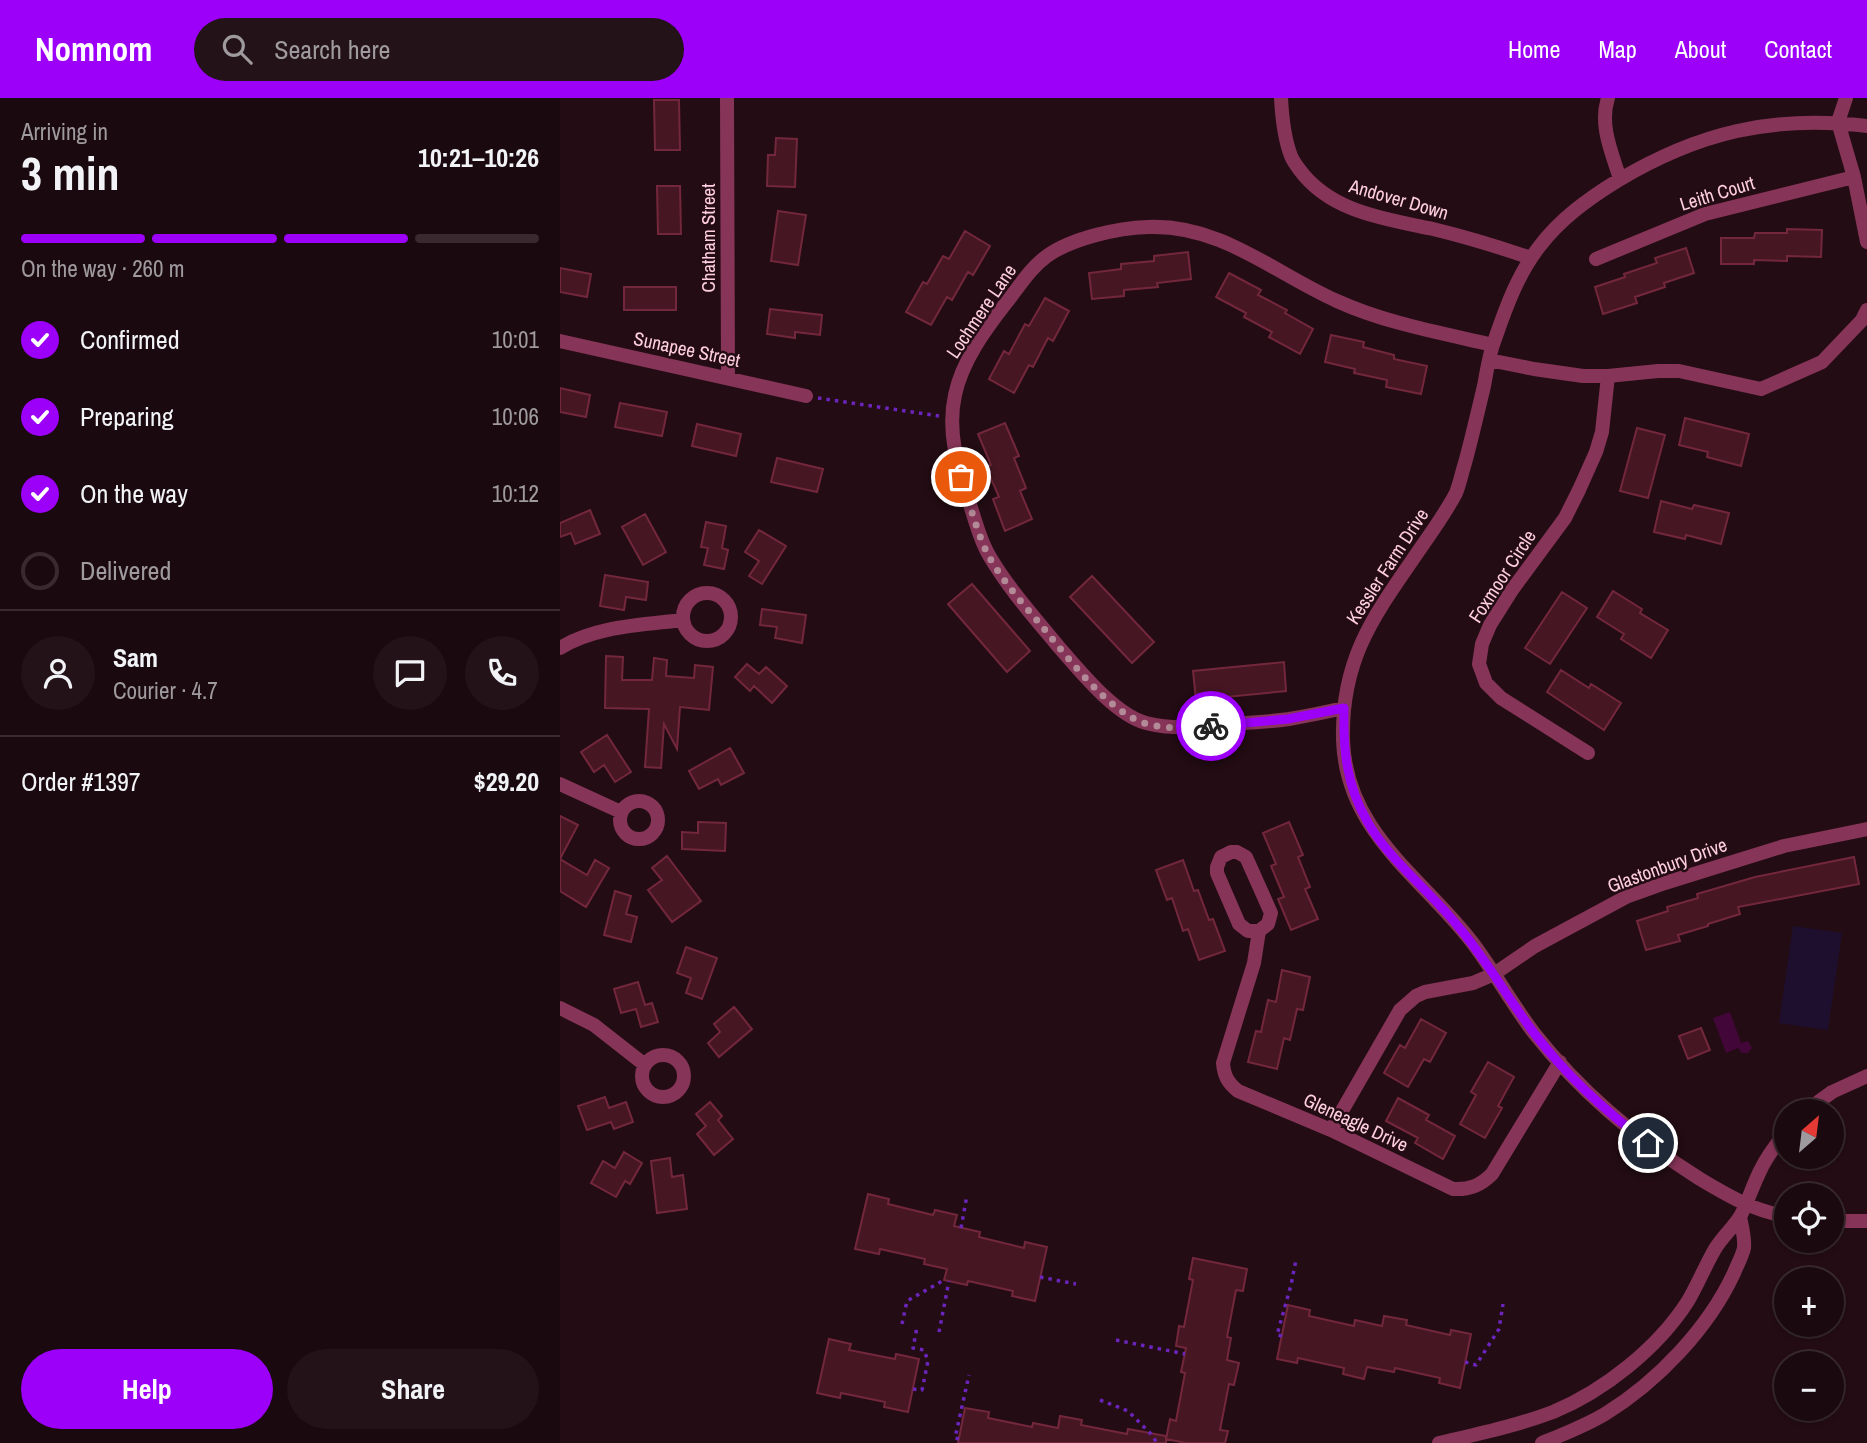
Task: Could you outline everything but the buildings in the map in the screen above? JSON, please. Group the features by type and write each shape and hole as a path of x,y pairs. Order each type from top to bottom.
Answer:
{"street":[{"name":"Chatham Street","path":"727,98 728,377"},
{"name":"Andover Down","path":"1282,98 1283,128 1291,158 1305,178 1323,193 1342,205 1366,214 1451,233 1531,258"},
{"path":"1608,98 1605,128 1620,179"},
{"path":"1846,98 1838,122 1854,177 1867,242"},
{"name":"Kessler Farm Drive","path":"1774,1214 1742,1210 1637,1135 1590,1094 1536,1035 1454,921 1392,855 1367,822 1357,802 1345,759 1344,708 1346,687 1355,654 1375,614 1438,523 1457,490 1493,345 1509,302 1531,258 1555,228 1586,201 1620,179 1697,141 1779,124 1838,122 1867,126"},
{"name":"Leith Court","path":"1595,259 1705,214 1854,177"},
{"name":"Lochmere Lane","path":"1344,708 1288,719 1185,728 1143,723 1124,713 1093,685 1065,654 1012,590 989,555 961,477 952,435 955,394 961,374 994,320 1032,270 1048,256 1067,246 1106,233 1148,227 1169,227 1210,235 1230,243 1339,302 1398,322 1493,345"},
{"path":"1489,360 1560,374 1608,376 1679,371 1761,389 1822,362 1862,320 1867,310"},
{"name":"Sunapee Street","path":"560,341 806,396"},
{"name":"Foxmoor Circle","path":"1588,753 1501,698 1486,683 1479,664 1482,644 1490,625 1565,518 1579,491 1602,432 1608,376"},
{"path":"560,648 600,632 683,620"},
{"path":"560,784 621,813"},
{"name":"Glastonbury Drive","path":"1331,1130 1400,1010 1416,996 1473,983 1494,974 1535,946 1626,897 1784,846 1867,829"},
{"name":"Gleneagle Drive","path":"1259,931 1248,931 1239,924 1217,873 1218,862 1226,854 1237,852 1250,861 1271,913 1268,924 1259,931 1254,963 1223,1063 1228,1083 1238,1091 1331,1130 1453,1189 1475,1187 1492,1174 1560,1062"},
{"path":"560,1008 594,1025 645,1065"},
{"path":"1822,1099 1867,1076"},
{"path":"1439,1443 1555,1411 1609,1382 1634,1362 1687,1303 1717,1245 1742,1210 1774,1147"},
{"path":"1542,1443 1582,1427 1626,1399 1678,1354 1699,1330 1723,1296 1740,1259 1744,1247 1742,1210"},
{"path":"1844,1221 1867,1221"}],"path":[{"path":"806,396 952,418"},
{"path":"961,1228 967,1195"},
{"path":"1282,1336 1277,1335 1296,1260"},
{"path":"1040,1277 1076,1284"},
{"path":"902,1324 907,1301 947,1281 939,1332"},
{"path":"1465,1362 1476,1365 1499,1328 1503,1304"},
{"path":"913,1389 922,1390 928,1361 924,1350 913,1348 917,1327"},
{"path":"1116,1340 1185,1354"},
{"path":"959,1439 955,1438 969,1375"},
{"path":"1100,1400 1128,1411 1157,1443"}],"shaded area":[{"path":"1793,926 1842,933 1828,1030 1779,1023"},
{"path":"1730,1012 1741,1043 1748,1041 1752,1048 1748,1053 1742,1053 1738,1048 1726,1053 1713,1018"}],"way so far":[{"path":"961,477 989,555 1012,590 1093,685 1124,713 1143,723 1185,728 1211,726"}],"route":[{"path":"1211,726 1288,719 1344,708 1345,759 1357,802 1367,822 1392,855 1472,942 1536,1035 1590,1094 1648,1143"}]}
